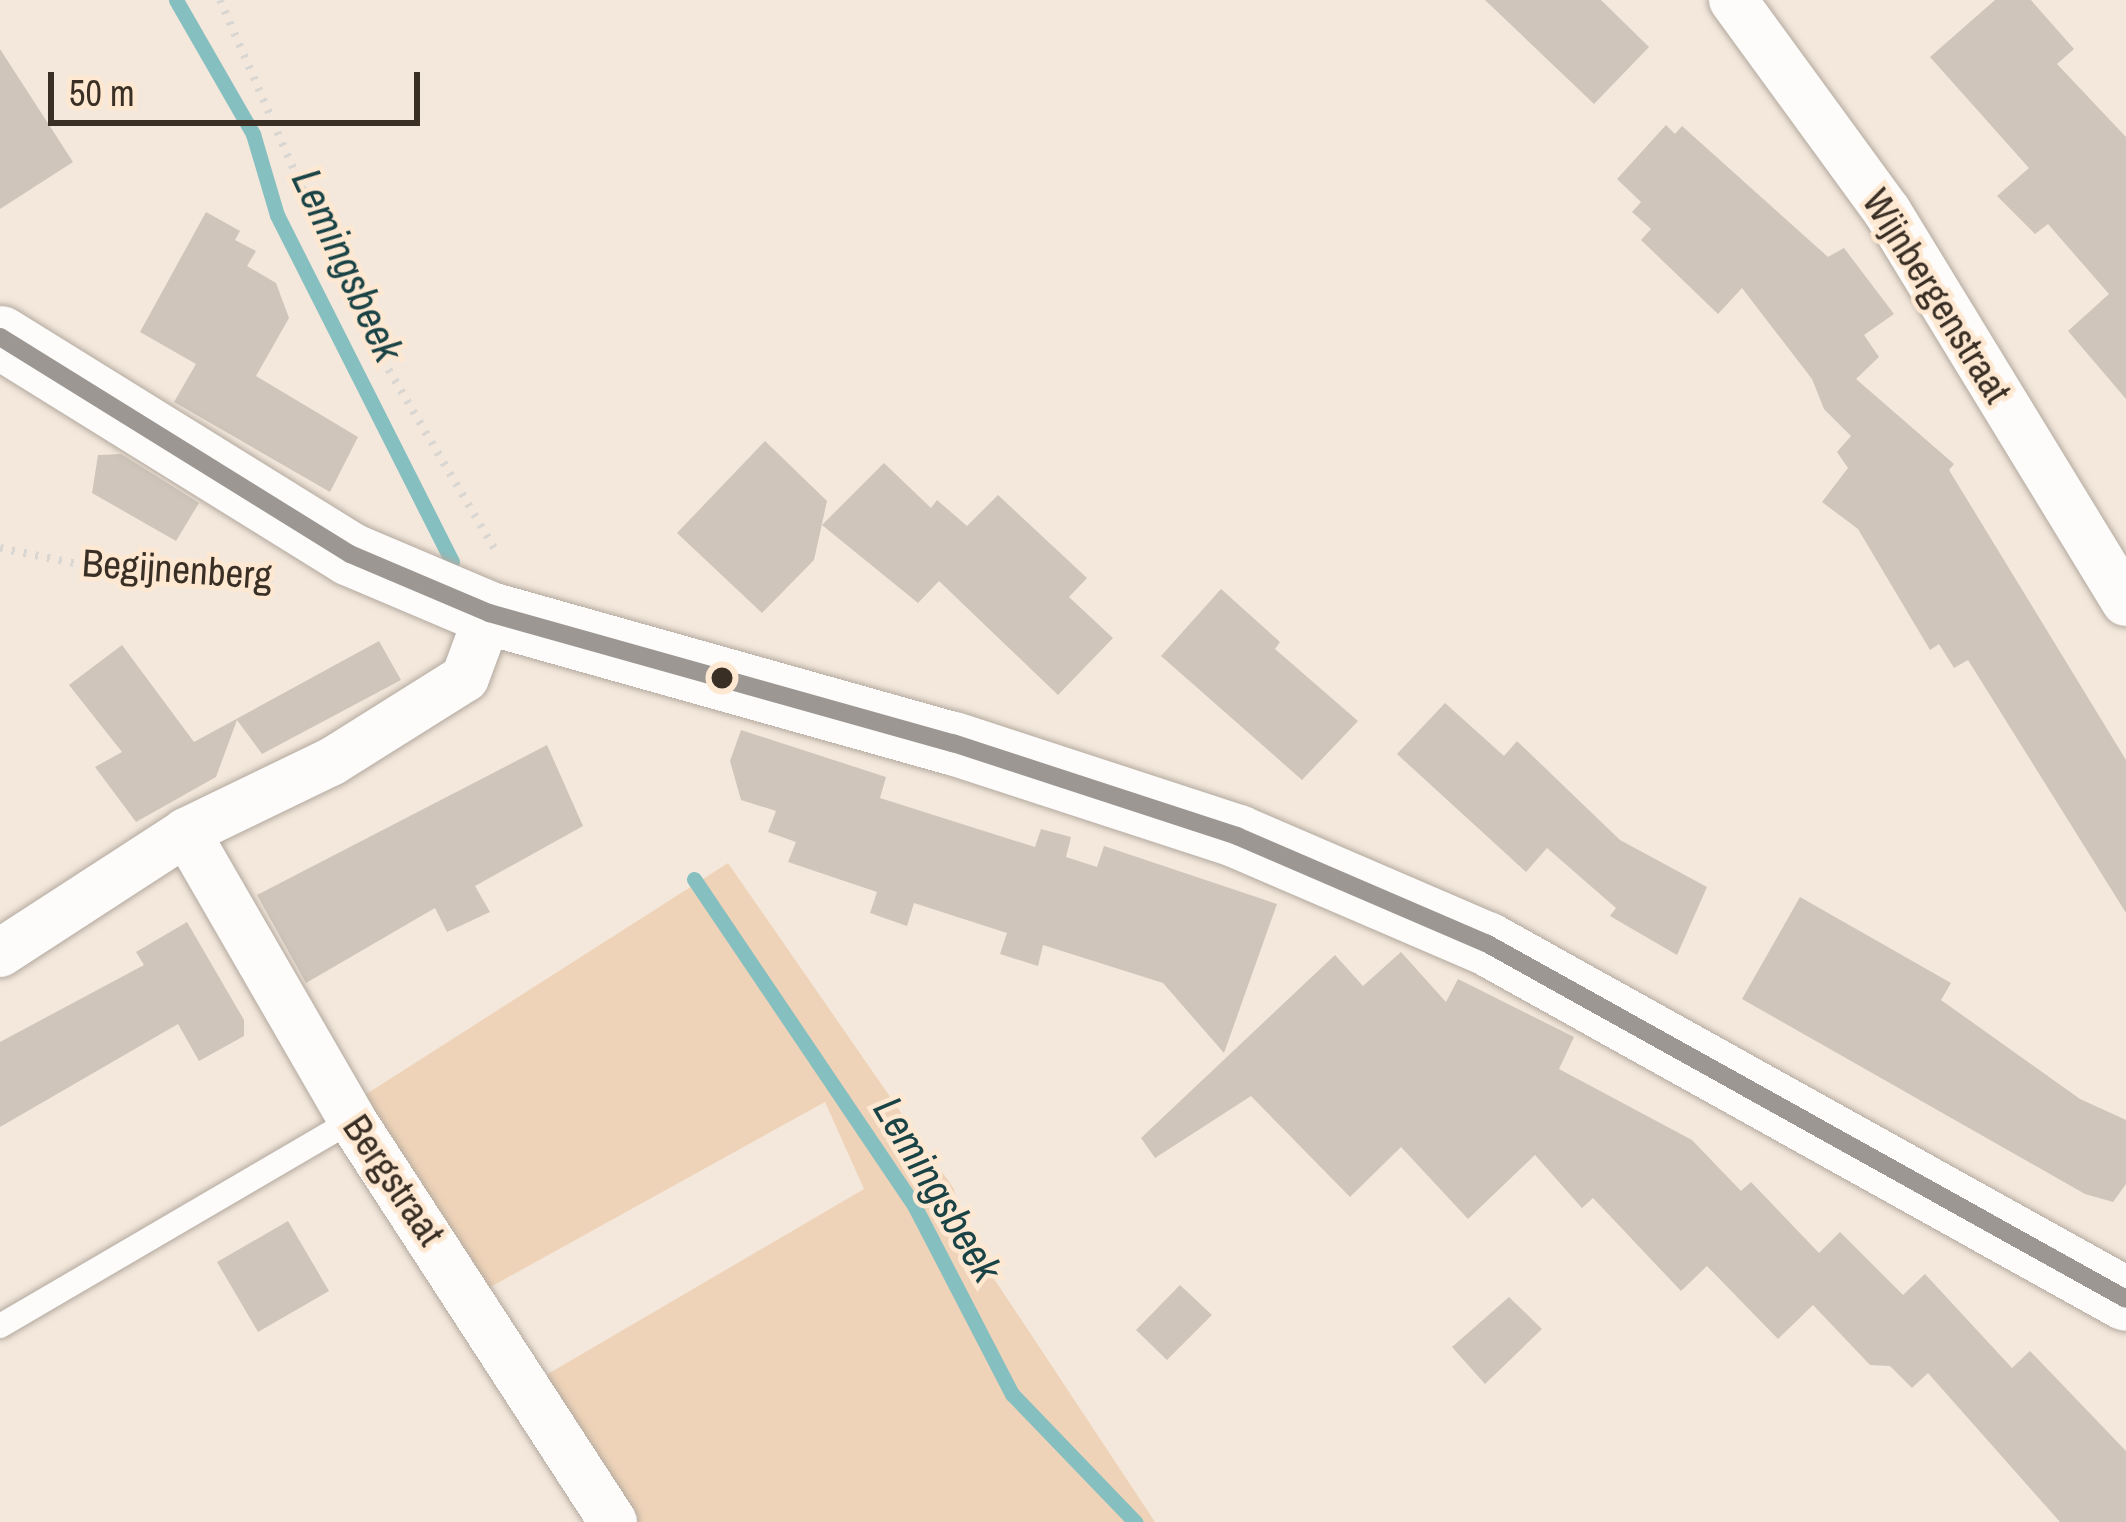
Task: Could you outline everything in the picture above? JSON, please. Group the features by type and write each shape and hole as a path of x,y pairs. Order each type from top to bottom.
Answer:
{"street":[{"name":"Wijnbergenstraat","path":"1733,0 1887,211 2126,602"},
{"path":"0,337 350,554 490,614 953,742 1237,836 1486,944 2126,1299"},
{"path":"0,953 186,832 331,762 465,678 490,614"},
{"name":"Bergstraat","path":"186,832 352,1120 613,1522"}],"lane":[{"path":"0,1326 352,1120"}],"path":[{"path":"220,0 358,318 500,558 490,614"},
{"name":"Begijnenberg","path":"0,548 102,568 286,578 350,554"}],"shaded area":[{"path":"728,863 954,1189 960,1221 985,1265 1155,1522 629,1522 541,1378 864,1189 825,1102 485,1290 357,1100"}],"building":[{"path":"1485,0 1601,0 1649,47 1594,104"},
{"path":"1995,0 2031,0 2074,49 2057,64 2126,137 2126,399 2068,331 2109,294 2048,224 2035,234 1997,196 2029,168 1930,57"},
{"path":"0,49 73,162 0,209"},
{"path":"1666,125 1675,134 1682,126 1828,257 1844,248 1894,314 1864,335 1879,357 1856,379 1954,464 1949,470 2126,760 2126,913 1968,660 1954,668 1939,644 1930,650 1858,529 1822,502 1848,468 1837,452 1851,436 1824,409 1812,379 1742,288 1718,314 1641,240 1651,229 1632,212 1641,202 1617,179"},
{"path":"206,212 240,231 235,240 256,251 247,266 276,283 289,318 256,376 358,437 330,492 174,402 196,364 140,332"},
{"path":"765,441 827,501 814,560 762,613 677,533"},
{"path":"121,454 199,503 176,541 92,493 98,455"},
{"path":"884,463 931,508 937,500 967,526 998,495 1087,578 1069,597 1113,638 1058,695 939,581 918,603 822,525"},
{"path":"1221,589 1280,642 1275,649 1358,721 1302,780 1161,656"},
{"path":"379,641 401,680 262,754 237,720 216,777 136,822 95,767 122,752 69,685 122,645 194,742"},
{"path":"1445,703 1504,756 1517,741 1620,840 1707,887 1677,955 1610,916 1616,908 1547,848 1526,872 1397,754"},
{"path":"741,730 886,777 880,798 1035,847 1041,829 1071,837 1066,857 1097,867 1104,846 1277,904 1224,1053 1163,983 1043,945 1038,966 1000,954 1007,933 914,903 907,926 870,913 877,892 788,862 796,842 768,832 776,811 741,800 730,761"},
{"path":"547,745 583,826 475,886 490,912 447,932 435,908 306,983 257,895"},
{"path":"1800,897 1951,983 1941,1000 2080,1099 2126,1120 2126,1184 2113,1202 2085,1194 1742,999"},
{"path":"187,922 244,1020 244,1036 199,1061 178,1024 0,1127 0,1042 144,965 136,952"},
{"path":"1401,952 1446,1002 1458,979 1574,1037 1559,1069 1692,1140 1741,1191 1751,1182 1819,1253 1840,1232 1903,1295 1925,1274 2012,1368 2030,1351 2126,1451 2126,1522 2060,1522 1928,1373 1912,1388 1890,1366 1870,1365 1813,1305 1778,1339 1707,1266 1681,1291 1593,1198 1582,1208 1535,1155 1468,1219 1401,1147 1350,1197 1251,1096 1155,1158 1141,1138 1335,955 1363,986"},
{"path":"288,1221 329,1291 258,1332 217,1262"},
{"path":"1180,1285 1212,1315 1167,1360 1136,1330"},
{"path":"1509,1297 1542,1329 1485,1384 1452,1347"}],"waterway":[{"name":"Lemingsbeek","path":"176,0 253,134 277,215 452,561"},
{"name":"Lemingsbeek","path":"694,879 915,1207 1012,1394 1135,1522"}],"transit line":[{"path":"0,337 350,554 489,613 953,743 1237,836 1486,943 2126,1299"}]}
